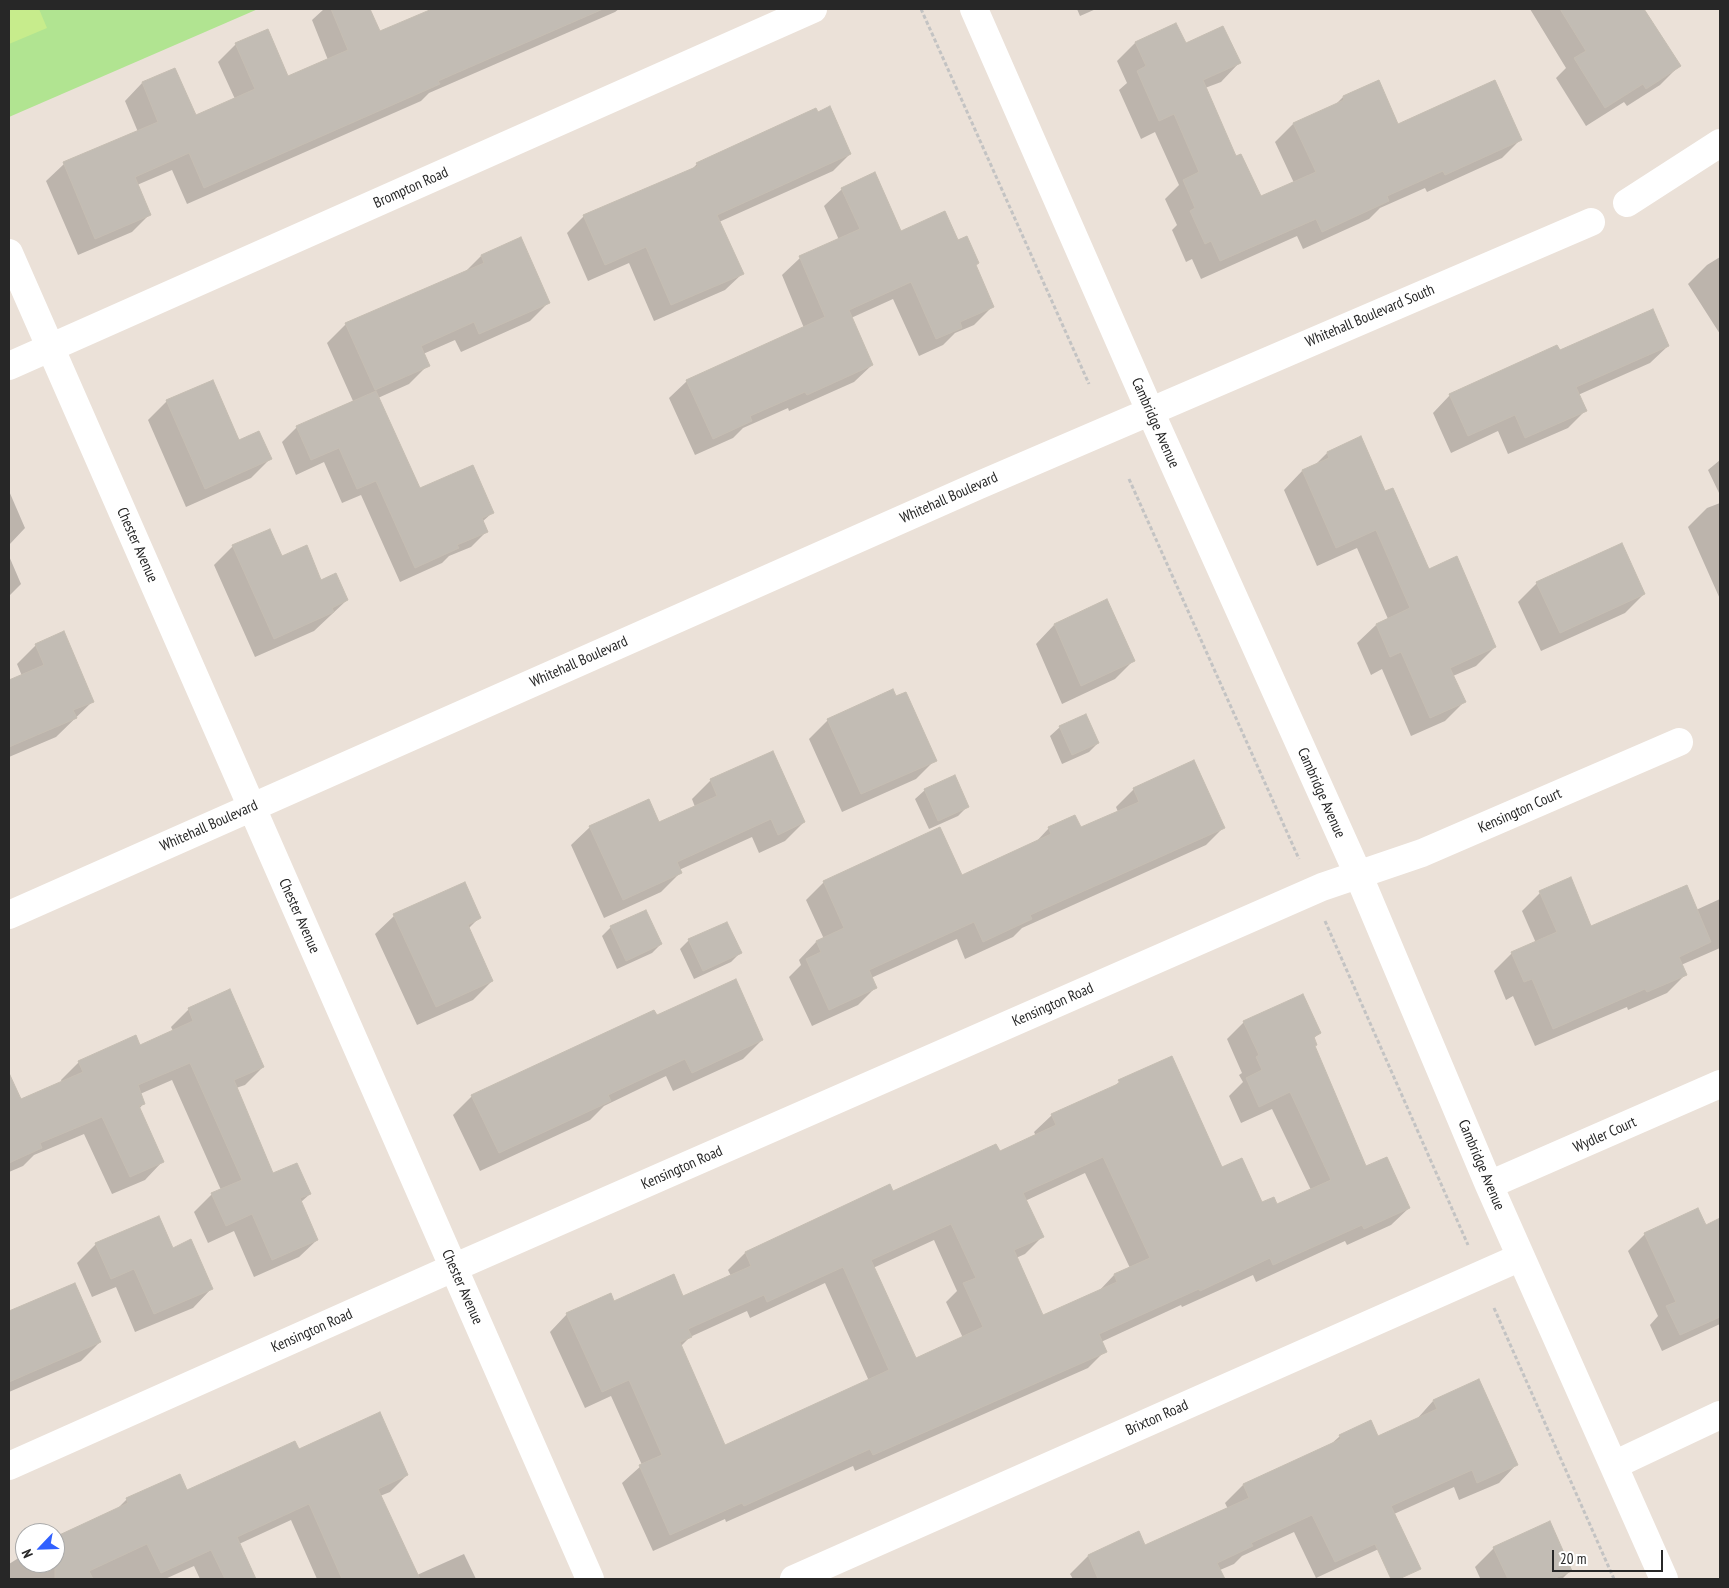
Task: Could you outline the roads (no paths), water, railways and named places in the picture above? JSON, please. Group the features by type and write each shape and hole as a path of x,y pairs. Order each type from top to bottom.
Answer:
{"street":[{"name":"Brompton Road","path":"9,366 813,9"},
{"name":"Cambridge Avenue","path":"974,9 1150,411 1358,874 1489,1185 1664,1579"},
{"path":"1627,203 1720,143"},
{"name":"Whitehall Boulevard South","path":"1150,411 1591,222"},
{"name":"Chester Avenue","path":"9,253 590,1579"},
{"name":"Whitehall Boulevard","path":"9,915 1150,411"},
{"name":"Kensington Court","path":"1358,874 1422,854 1679,742"},
{"name":"Kensington Road","path":"9,1466 453,1268 1322,887 1358,874"},
{"name":"Wydler Court","path":"1489,1185 1720,1084"},
{"name":"Brixton Road","path":"794,1579 1521,1257"},
{"path":"1614,1465 1720,1415"}]}
